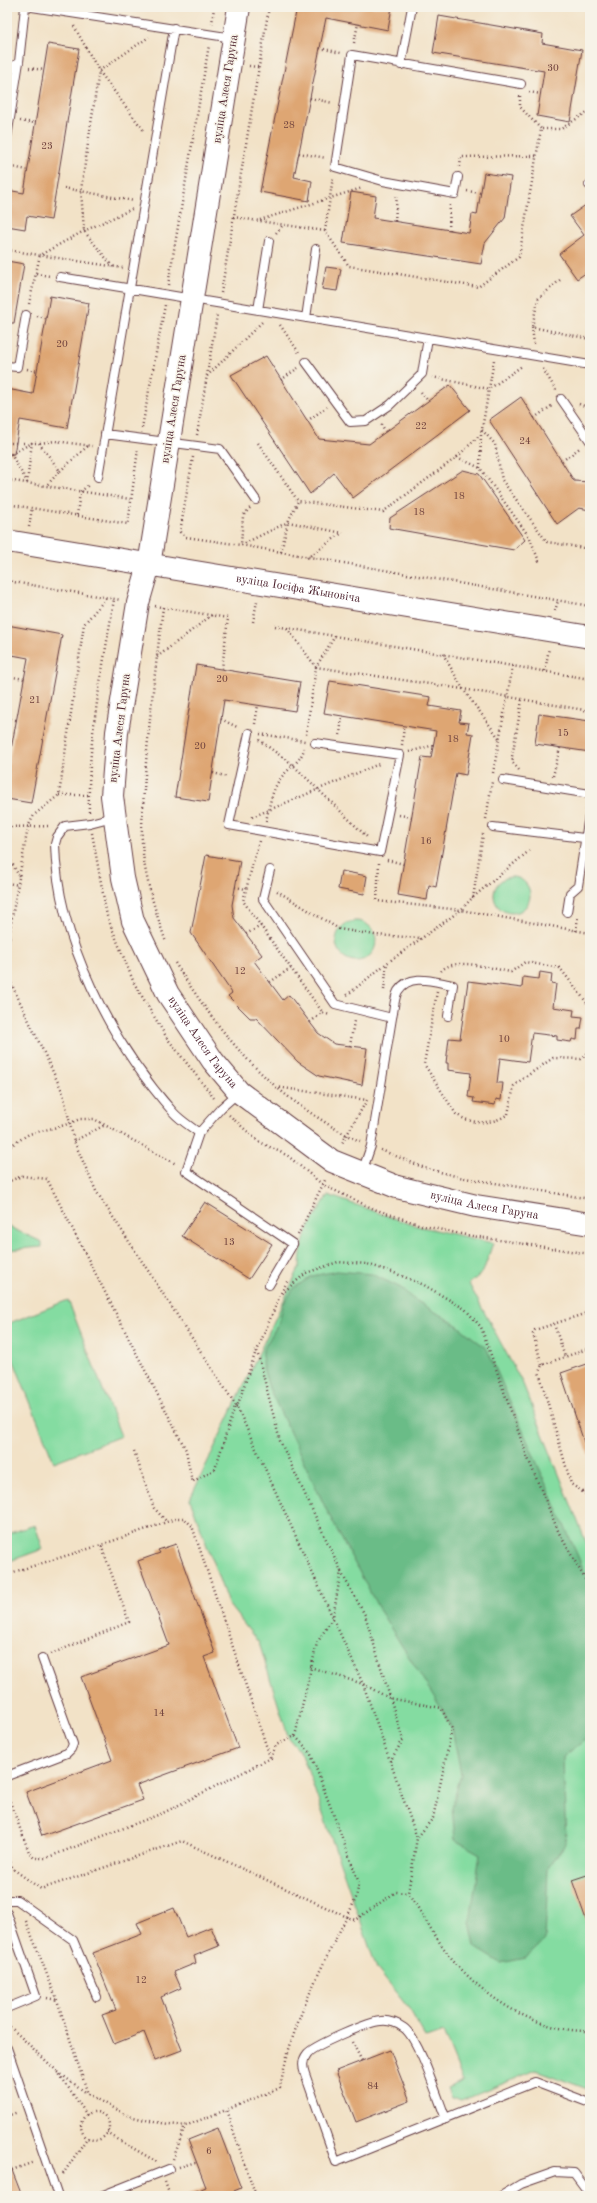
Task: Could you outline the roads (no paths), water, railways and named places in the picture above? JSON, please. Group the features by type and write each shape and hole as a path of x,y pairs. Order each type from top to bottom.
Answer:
{"street":[{"name":"вуліца Алеся Гаруна","path":"239,7 149,565 138,603 117,732 112,796 123,878 132,921 168,994 213,1061 240,1092 332,1160 397,1187 476,1206 590,1224"},
{"name":"вуліца Іосіфа Жыновіча","path":"7,541 590,637"}],"lane":[{"path":"7,137 19,62 25,7"},
{"path":"32,7 234,38"},
{"path":"401,65 412,7"},
{"path":"98,477 174,28"},
{"path":"458,177 455,194 383,181 335,163 352,55 401,65 521,84"},
{"path":"7,71 19,62"},
{"path":"258,310 269,241"},
{"path":"306,318 316,249"},
{"path":"60,277 590,365"},
{"path":"7,366 17,367 26,314"},
{"path":"306,362 350,422 366,422 390,405 422,374 428,338"},
{"path":"561,399 587,443"},
{"path":"105,434 220,449 256,500"},
{"path":"251,733 229,825 380,856 400,755 315,743"},
{"path":"502,780 590,794"},
{"path":"567,912 570,893 578,886 584,838 590,808"},
{"path":"114,817 90,823 65,826 57,837 55,844 62,894 71,932 92,989 115,1034 140,1070 174,1113 199,1133"},
{"path":"493,827 584,838"},
{"path":"270,870 263,899 335,1004 392,1018"},
{"path":"362,1172 371,1146 397,992 405,983 416,979 453,986 448,1016"},
{"path":"240,1092 222,1108 199,1133 186,1171 293,1244 269,1285"},
{"path":"7,1776 67,1753 72,1749 73,1744 42,1658"},
{"path":"7,1900 17,1900 73,1940 97,1998"},
{"path":"7,1913 36,1996 7,2008"},
{"path":"446,2119 417,2047 406,2029 398,2024 380,2021 313,2048 307,2053 302,2066 336,2162 446,2119 535,2082 590,2103"},
{"path":"7,2048 58,2196"},
{"path":"101,2196 169,2170"},
{"path":"501,2196 521,2184 555,2172 574,2173 588,2191"}]}
